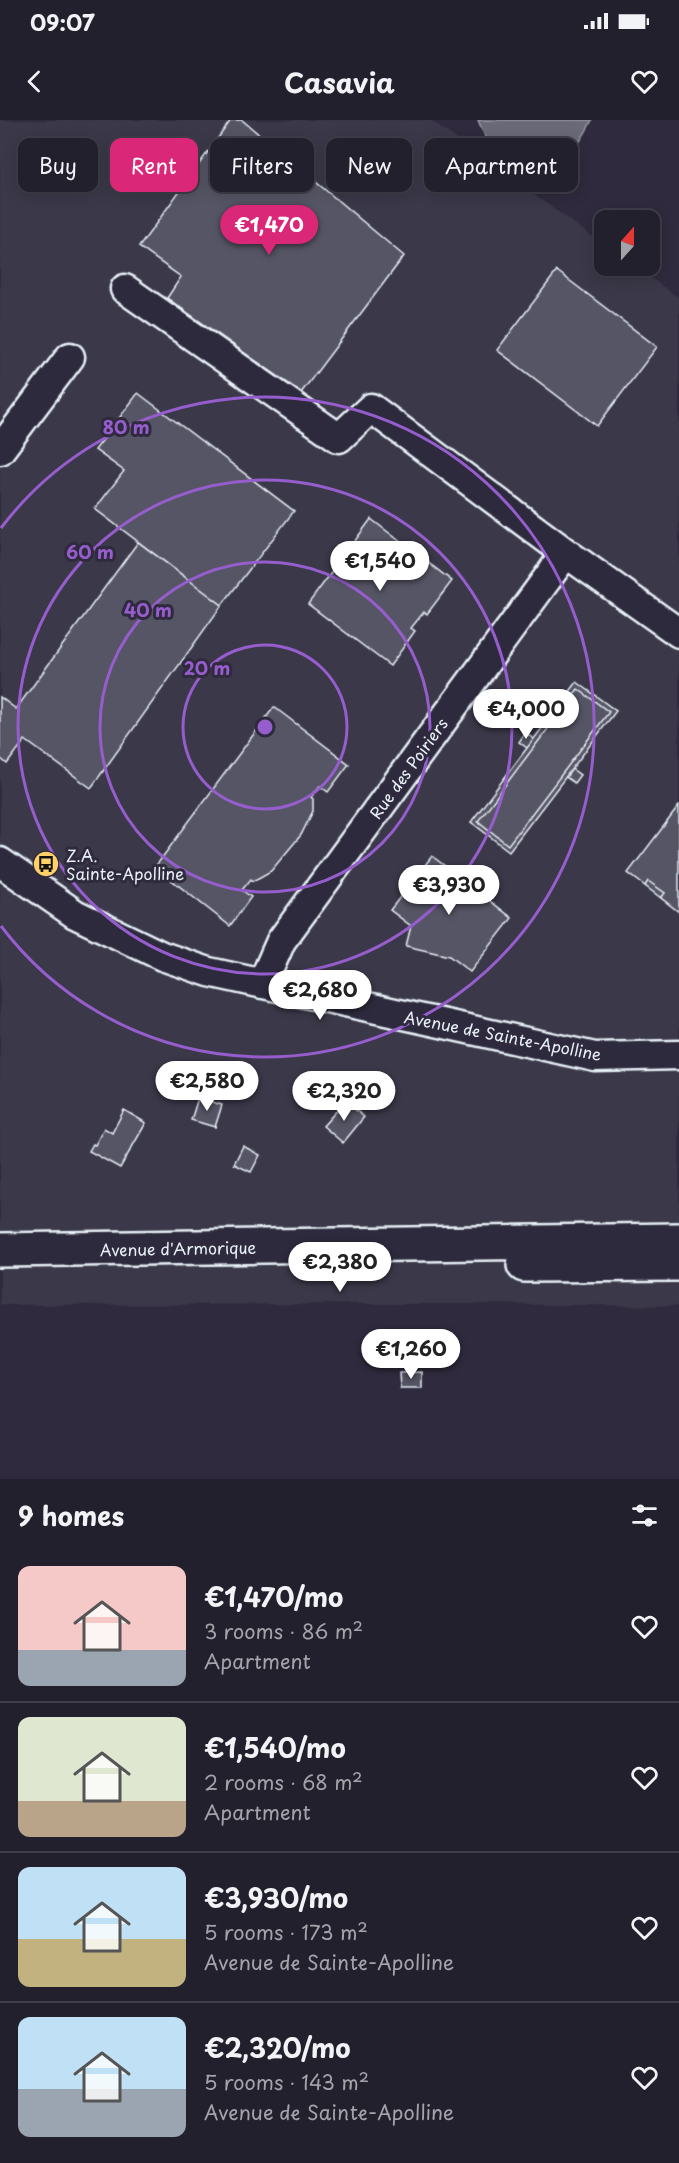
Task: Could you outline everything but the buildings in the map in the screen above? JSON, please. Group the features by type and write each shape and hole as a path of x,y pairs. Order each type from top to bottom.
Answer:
{"main road":[{"name":"Avenue d'Armorique","path":"0,1250 679,1240"},
{"name":"Avenue d'Armorique","path":"0,1270 679,1264"}],"street":[{"path":"125,289 339,438 371,408 566,553 679,633"},
{"path":"0,450 70,357"},
{"name":"Rue des Poiriers","path":"262,984 281,941 566,553"},
{"name":"Avenue de Sainte-Apolline","path":"0,862 75,914 162,956 209,972 595,1057 679,1054"}],"shaded area":[{"path":"0,120 430,120 455,138 424,138 424,192 530,192 594,238 594,276 648,276 679,298 679,1306 0,1305"}],"water":[{"path":"478,120 592,120 578,144 578,138 486,138"}],"place":[{"name":"Z.A. Sainte-Apolline","path":"46,864"}]}
